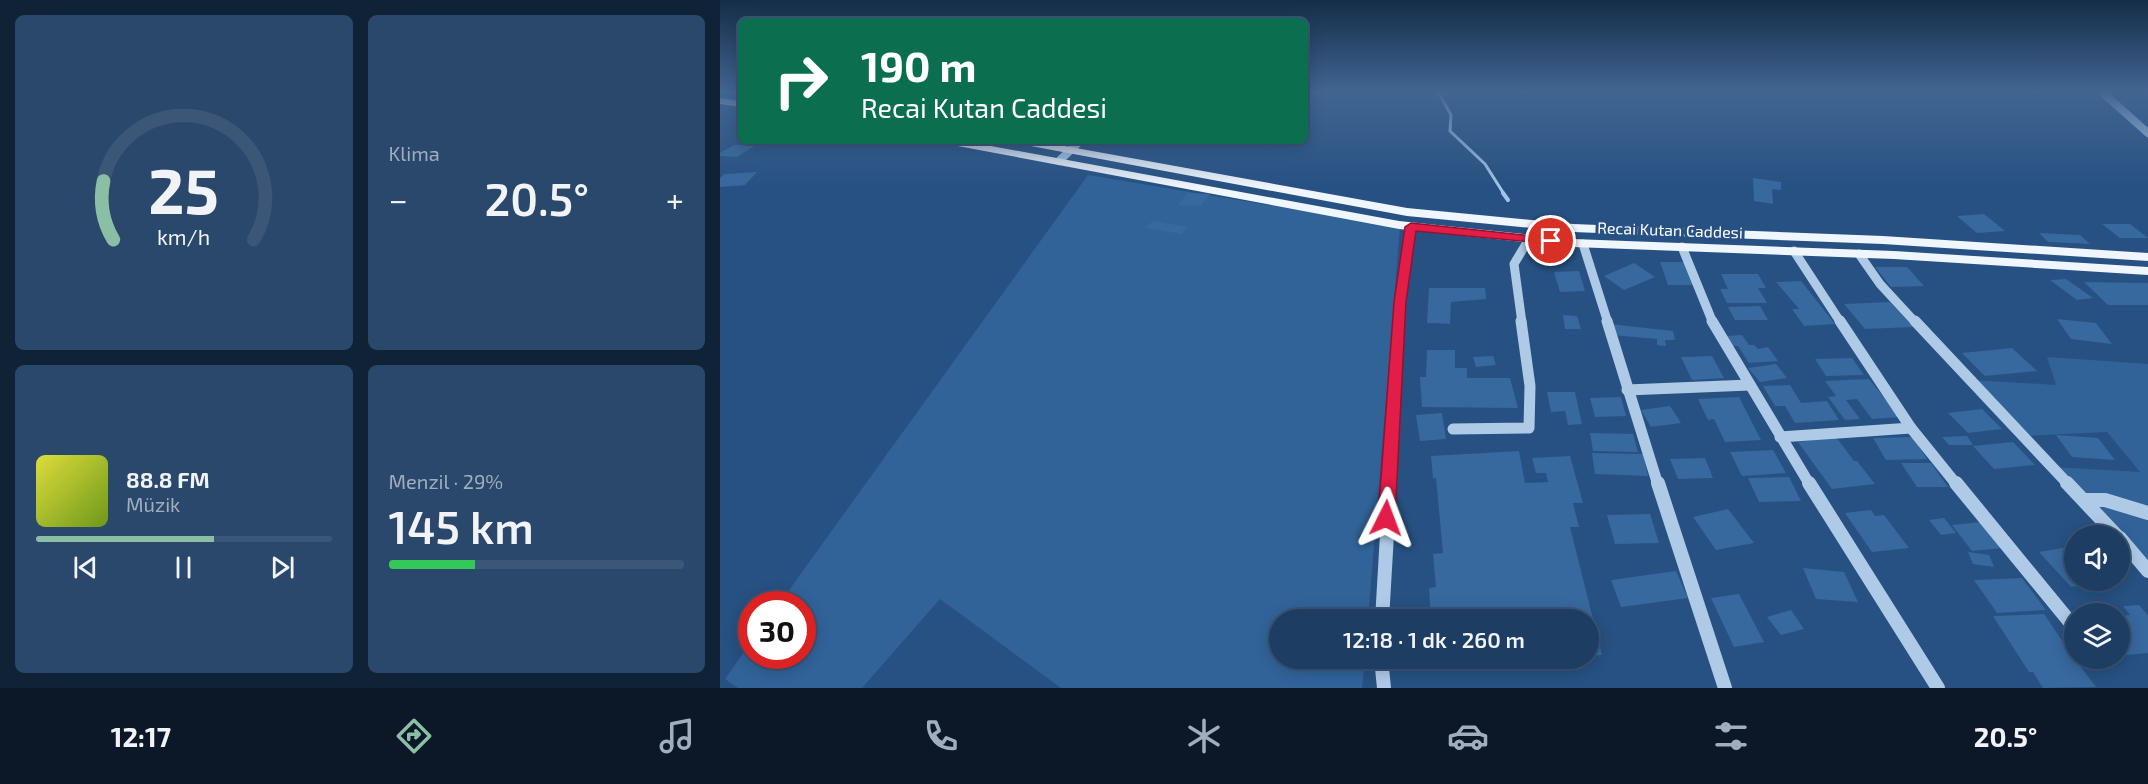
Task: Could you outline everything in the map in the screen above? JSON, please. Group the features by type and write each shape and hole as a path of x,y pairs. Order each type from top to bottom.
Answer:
{"main road":[{"name":"Recai Kutan Caddesi","path":"964,144 1411,227 1583,244 1859,254 2148,271"},
{"name":"Recai Kutan Caddesi","path":"1075,145 1407,212 1573,228 1883,240 2148,257"}],"street":[{"path":"1059,161 1075,145"},
{"path":"1383,609 1400,302 1411,227"},
{"path":"1453,429 1529,428 1530,386 1514,264 1529,239"},
{"path":"1583,244 1627,390 1725,688"},
{"path":"1682,247 1712,321 1780,437 1938,688"},
{"path":"1794,252 1911,428 2064,615"},
{"path":"1859,254 1880,284 2107,525"},
{"path":"1627,390 1750,385"},
{"path":"1780,437 1911,428"},
{"path":"2085,500 2104,500 2148,513"},
{"path":"2130,551 2148,571"},
{"path":"1382,669 1384,688"}],"shaded area":[{"path":"1088,175 1400,227 1369,609 1269,609 1269,669 1364,669 1362,688 1061,688 940,599 862,688 738,688 725,679 738,660 738,669 816,669 816,591 788,591"},
{"path":"2047,357 2148,364 2148,573 2130,553 2130,525 2105,525 2053,467 2140,472 2107,432 2024,436 1971,380 2056,385"}],"building":[{"path":"734,145 756,145 737,157 720,156 720,153"},
{"path":"757,172 745,185 720,187 720,178 724,174"},
{"path":"1753,178 1781,182 1781,190 1772,189 1773,204 1754,201"},
{"path":"1187,193 1210,194 1201,206 1178,205"},
{"path":"1984,214 2005,231 1977,233 1957,216"},
{"path":"1153,221 1188,227 1181,234 1145,228"},
{"path":"2102,224 2130,224 2148,238 2120,238"},
{"path":"2039,233 2080,235 2090,244 2048,242"},
{"path":"1660,262 1685,262 1694,285 1668,285"},
{"path":"1634,263 1655,277 1624,290 1604,276"},
{"path":"1875,267 1907,267 1924,286 1891,287"},
{"path":"1579,271 1585,291 1560,292 1554,272"},
{"path":"1721,274 1758,274 1766,288 1758,288 1767,303 1727,303 1720,289 1728,289"},
{"path":"2066,279 2093,298 2077,300 2050,280"},
{"path":"1801,281 1835,324 1804,326 1792,309 1799,309 1776,282"},
{"path":"2084,282 2148,283 2148,305 2108,305"},
{"path":"1429,288 1485,288 1486,299 1451,302 1450,324 1427,323"},
{"path":"1890,302 1913,327 1865,329 1844,304"},
{"path":"1760,306 1768,320 1735,320 1728,307"},
{"path":"1563,315 1577,316 1581,329 1565,329"},
{"path":"2057,319 2096,323 2112,344 2071,339"},
{"path":"1610,324 1673,331 1675,340 1665,340 1666,346 1657,345 1657,339 1612,335"},
{"path":"1742,335 1749,345 1754,345 1758,349 1768,347 1778,361 1749,363 1738,346 1732,346 1726,336"},
{"path":"2012,348 2037,371 1985,376 1962,353"},
{"path":"1427,350 1455,350 1455,368 1467,368 1467,378 1510,378 1518,408 1422,407 1420,377 1426,377"},
{"path":"1493,356 1496,365 1476,367 1473,357"},
{"path":"1712,356 1724,378 1692,380 1681,357"},
{"path":"1852,358 1864,375 1826,376 1815,359"},
{"path":"1776,364 1787,378 1760,382 1748,368"},
{"path":"1869,379 1900,417 1872,419 1857,399 1846,400 1860,419 1845,420 1828,397 1836,396 1825,381"},
{"path":"1790,385 1801,403 1827,401 1839,420 1795,423 1785,406 1775,406 1763,386"},
{"path":"1547,392 1575,392 1582,424 1568,425 1565,411 1551,412"},
{"path":"1621,397 1626,416 1595,417 1590,398"},
{"path":"1739,397 1761,440 1725,442 1714,419 1708,420 1698,399"},
{"path":"1670,406 1681,423 1651,427 1641,410"},
{"path":"1982,409 2002,429 1968,433 1948,413"},
{"path":"1442,413 1446,439 1420,441 1416,415"},
{"path":"1590,433 1633,434 1638,452 1593,451"},
{"path":"2056,435 2098,438 2115,460 2072,457"},
{"path":"1967,436 1973,445 1949,445 1942,437"},
{"path":"1836,437 1875,484 1832,489 1798,442"},
{"path":"1913,437 1927,459 1886,460 1873,438"},
{"path":"2013,442 2035,465 1994,469 1973,446"},
{"path":"1773,450 1786,473 1742,476 1730,452"},
{"path":"1519,451 1525,483 1548,482 1546,473 1536,473 1532,458 1570,456 1583,503 1573,503 1579,527 1570,527 1590,609 1430,609 1429,588 1436,587 1433,554 1443,553 1436,478 1433,478 1431,456"},
{"path":"1592,453 1643,454 1648,476 1595,474"},
{"path":"1705,458 1713,478 1678,479 1670,459"},
{"path":"1901,463 1931,463 1948,487 1917,487"},
{"path":"1789,477 1801,501 1759,502 1748,478"},
{"path":"1728,509 1754,543 1716,550 1693,517"},
{"path":"1871,510 1875,516 1884,515 1909,548 1872,552 1845,513"},
{"path":"1650,514 1659,543 1615,544 1607,515"},
{"path":"1944,518 1956,533 1941,535 1929,520"},
{"path":"1981,522 2003,548 1972,551 1952,525"},
{"path":"2064,548 2064,579 2039,552"},
{"path":"1968,552 1989,555 1994,567 1973,564"},
{"path":"1803,568 1844,572 1858,602 1816,599"},
{"path":"1676,571 1688,598 1621,607 1611,580"},
{"path":"2022,578 2046,610 1997,613 1974,580"},
{"path":"1739,594 1764,642 1734,647 1711,598"},
{"path":"2139,605 2148,615 2148,653 2130,655 2130,606"},
{"path":"1791,610 1804,629 1781,635 1767,617"},
{"path":"2044,614 2064,643 2064,669 2082,669 2096,687 2043,688 2033,672 2029,672 1993,616"}],"waterway":[{"path":"1450,124 1450,131 1485,164 1504,194"},
{"path":"1503,193 1508,200"}],"route":[{"path":"1386,518 1400,302 1411,227 1551,241"}]}
